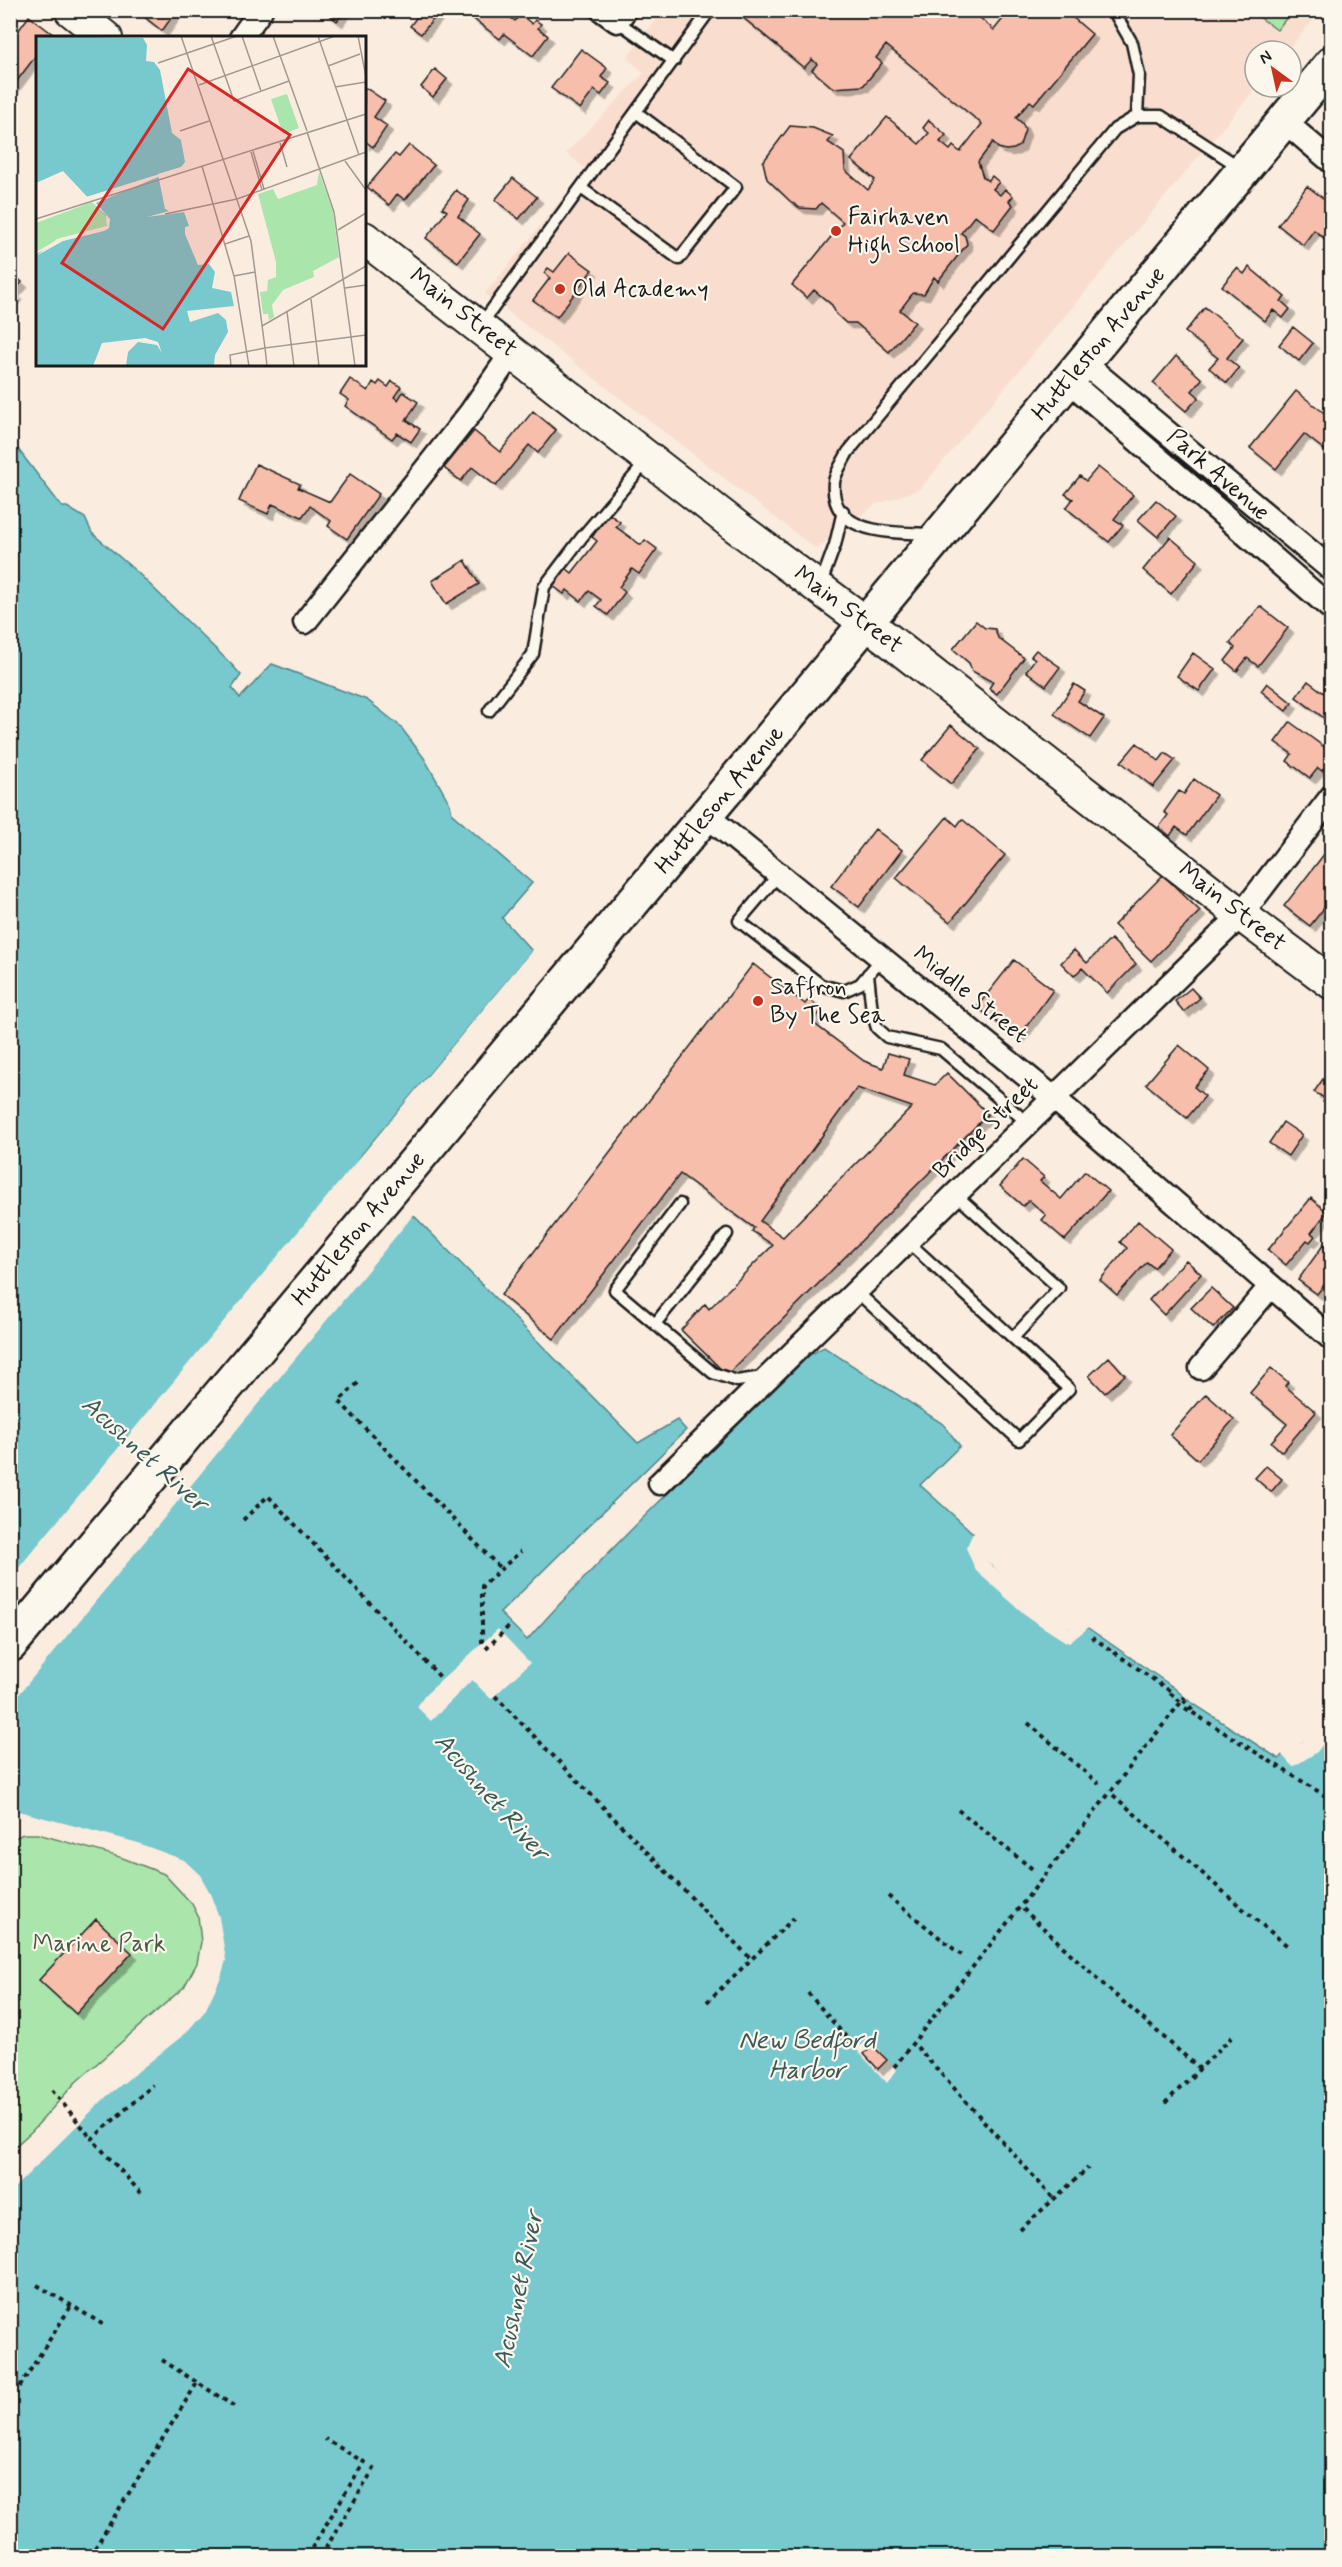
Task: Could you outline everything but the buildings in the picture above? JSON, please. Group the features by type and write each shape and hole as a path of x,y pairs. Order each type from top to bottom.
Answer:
{"highway":[{"name":"Huttleston Avenue","path":"866,625 1332,63"},
{"name":"Huttleson Avenue","path":"572,973 707,816 866,625"},
{"name":"Huttleston Avenue","path":"10,1645 572,973"}],"main road":[{"path":"71,10 104,36"},
{"name":"Main Street","path":"366,240 1332,983"}],"street":[{"path":"242,36 261,10"},
{"path":"1284,121 1332,162"},
{"path":"305,622 471,412 513,351"},
{"path":"1076,372 1332,570"},
{"name":"Park Avenue","path":"1076,372 1332,609"},
{"name":"Bridge Street","path":"660,1483 1241,915 1332,796"},
{"name":"Middle Street","path":"707,816 779,874 875,966 1055,1099 1332,1338"},
{"path":"1201,1368 1271,1286"}],"lane":[{"path":"480,326 710,10"},
{"path":"1113,10 1132,43 1139,75 1137,116"},
{"path":"614,14 674,61"},
{"path":"581,188 679,259 736,187 636,112"},
{"path":"941,535 876,531 856,525 837,505 834,480 848,452 1115,129 1137,116 1161,116 1244,169"},
{"path":"489,711 533,654 544,586 582,537 649,459"},
{"path":"819,590 843,511"},
{"path":"779,874 739,921 821,985 844,991 860,984 875,966"},
{"path":"875,966 872,1011 877,1028 887,1037 941,1049 1029,1124"},
{"path":"956,1195 1059,1288 1013,1338"},
{"path":"680,1204 615,1290 713,1373 737,1381 772,1375"},
{"path":"656,1324 727,1234"},
{"path":"857,1292 1018,1440 1069,1389 908,1242"}],"path":[{"path":"358,1383 339,1401 500,1568"},
{"path":"243,1520 268,1496 442,1679"},
{"path":"482,1643 482,1586 521,1551"},
{"path":"486,1649 510,1625"},
{"path":"1092,1637 1173,1693"},
{"path":"1163,1686 1183,1700 1197,1715"},
{"path":"495,1696 751,1959"},
{"path":"894,2067 1183,1700"},
{"path":"1185,1707 1332,1800"},
{"path":"1028,1723 1099,1784"},
{"path":"1092,1778 1290,1948"},
{"path":"958,1810 1043,1877"},
{"path":"1026,1865 1035,1871"},
{"path":"888,1896 974,1965"},
{"path":"1021,1908 1200,2068"},
{"path":"707,2002 794,1917"},
{"path":"956,1950 965,1958"},
{"path":"808,1993 852,2044"},
{"path":"1165,2103 1235,2034"},
{"path":"844,2035 858,2046"},
{"path":"912,2043 1054,2199"},
{"path":"917,2047 928,2060"},
{"path":"92,2139 153,2085"},
{"path":"52,2090 141,2193"},
{"path":"1020,2230 1088,2168"},
{"path":"37,2285 104,2325"},
{"path":"10,2402 70,2306"},
{"path":"162,2360 237,2408"},
{"path":"90,2556 197,2383"},
{"path":"307,2556 364,2462 325,2439"},
{"path":"321,2556 375,2467"}],"shaded area":[{"name":"Fairhaven High School","path":"662,11 1321,11 1297,39 1243,39 1243,99 1247,99 920,489 875,505 816,549 485,294 586,169 566,153 644,73 627,58"}],"green space":[{"path":"1251,11 1292,11 1277,30"},
{"name":"Marine Park","path":"23,1834 38,1834 120,1857 164,1874 192,1904 198,1916 201,1942 197,1963 184,1987 76,2082 32,2131 11,2150 11,1840"}],"water":[{"name":"New Bedford Harbor","path":"11,440 62,507 67,507 85,518 92,533 138,573 241,675 232,688 240,698 272,664 367,700 400,726 424,758 450,804 452,814 532,883 502,918 532,951 358,1159 638,1443 677,1420 686,1430 500,1613 527,1640 667,1494 811,1354 824,1347 943,1424 960,1446 920,1485 973,1533 974,1550 1037,1608 1076,1633 1088,1628 1173,1687 1189,1701 1279,1759 1282,1755 1288,1756 1331,1716 1331,2556 11,2556 10,2158 142,2043 196,1988 209,1953 208,1934 196,1894 178,1875 141,1859 11,1822"}],"pier":[{"path":"534,948 534,952 362,1159 415,1213 11,1704 11,1577"},
{"path":"973,1533 976,1537 977,1549 991,1565 1039,1605 1070,1628 1076,1630 1085,1626 1088,1628 1070,1642 1066,1642 1029,1618 976,1571 966,1548"},
{"path":"498,1629 530,1663 491,1699 472,1680 431,1721 417,1707 424,1696"},
{"path":"1332,1713 1331,1734 1317,1752 1293,1767 1282,1755 1284,1752 1287,1753 1302,1742 1321,1720"},
{"path":"11,1809 135,1842 184,1860 200,1875 209,1891 219,1917 226,1960 221,1977 205,2011 186,2033 106,2097 11,2191 10,2154 97,2074 140,2040 175,2008 193,1987 206,1952 200,1913 193,1895 176,1877 140,1862 10,1825"},
{"path":"869,2038 897,2070 887,2083 856,2049"}],"place":[{"name":"Fairhaven High School","path":"836,231"},
{"name":"Old Academy","path":"560,289"},
{"name":"Saffron By The Sea","path":"758,1001"}],"water label":[{"name":"Acushnet River","path":"144,1454"},
{"name":"Acushnet River","path":"491,1797"},
{"name":"Acushnet River","path":"519,2290"}]}
